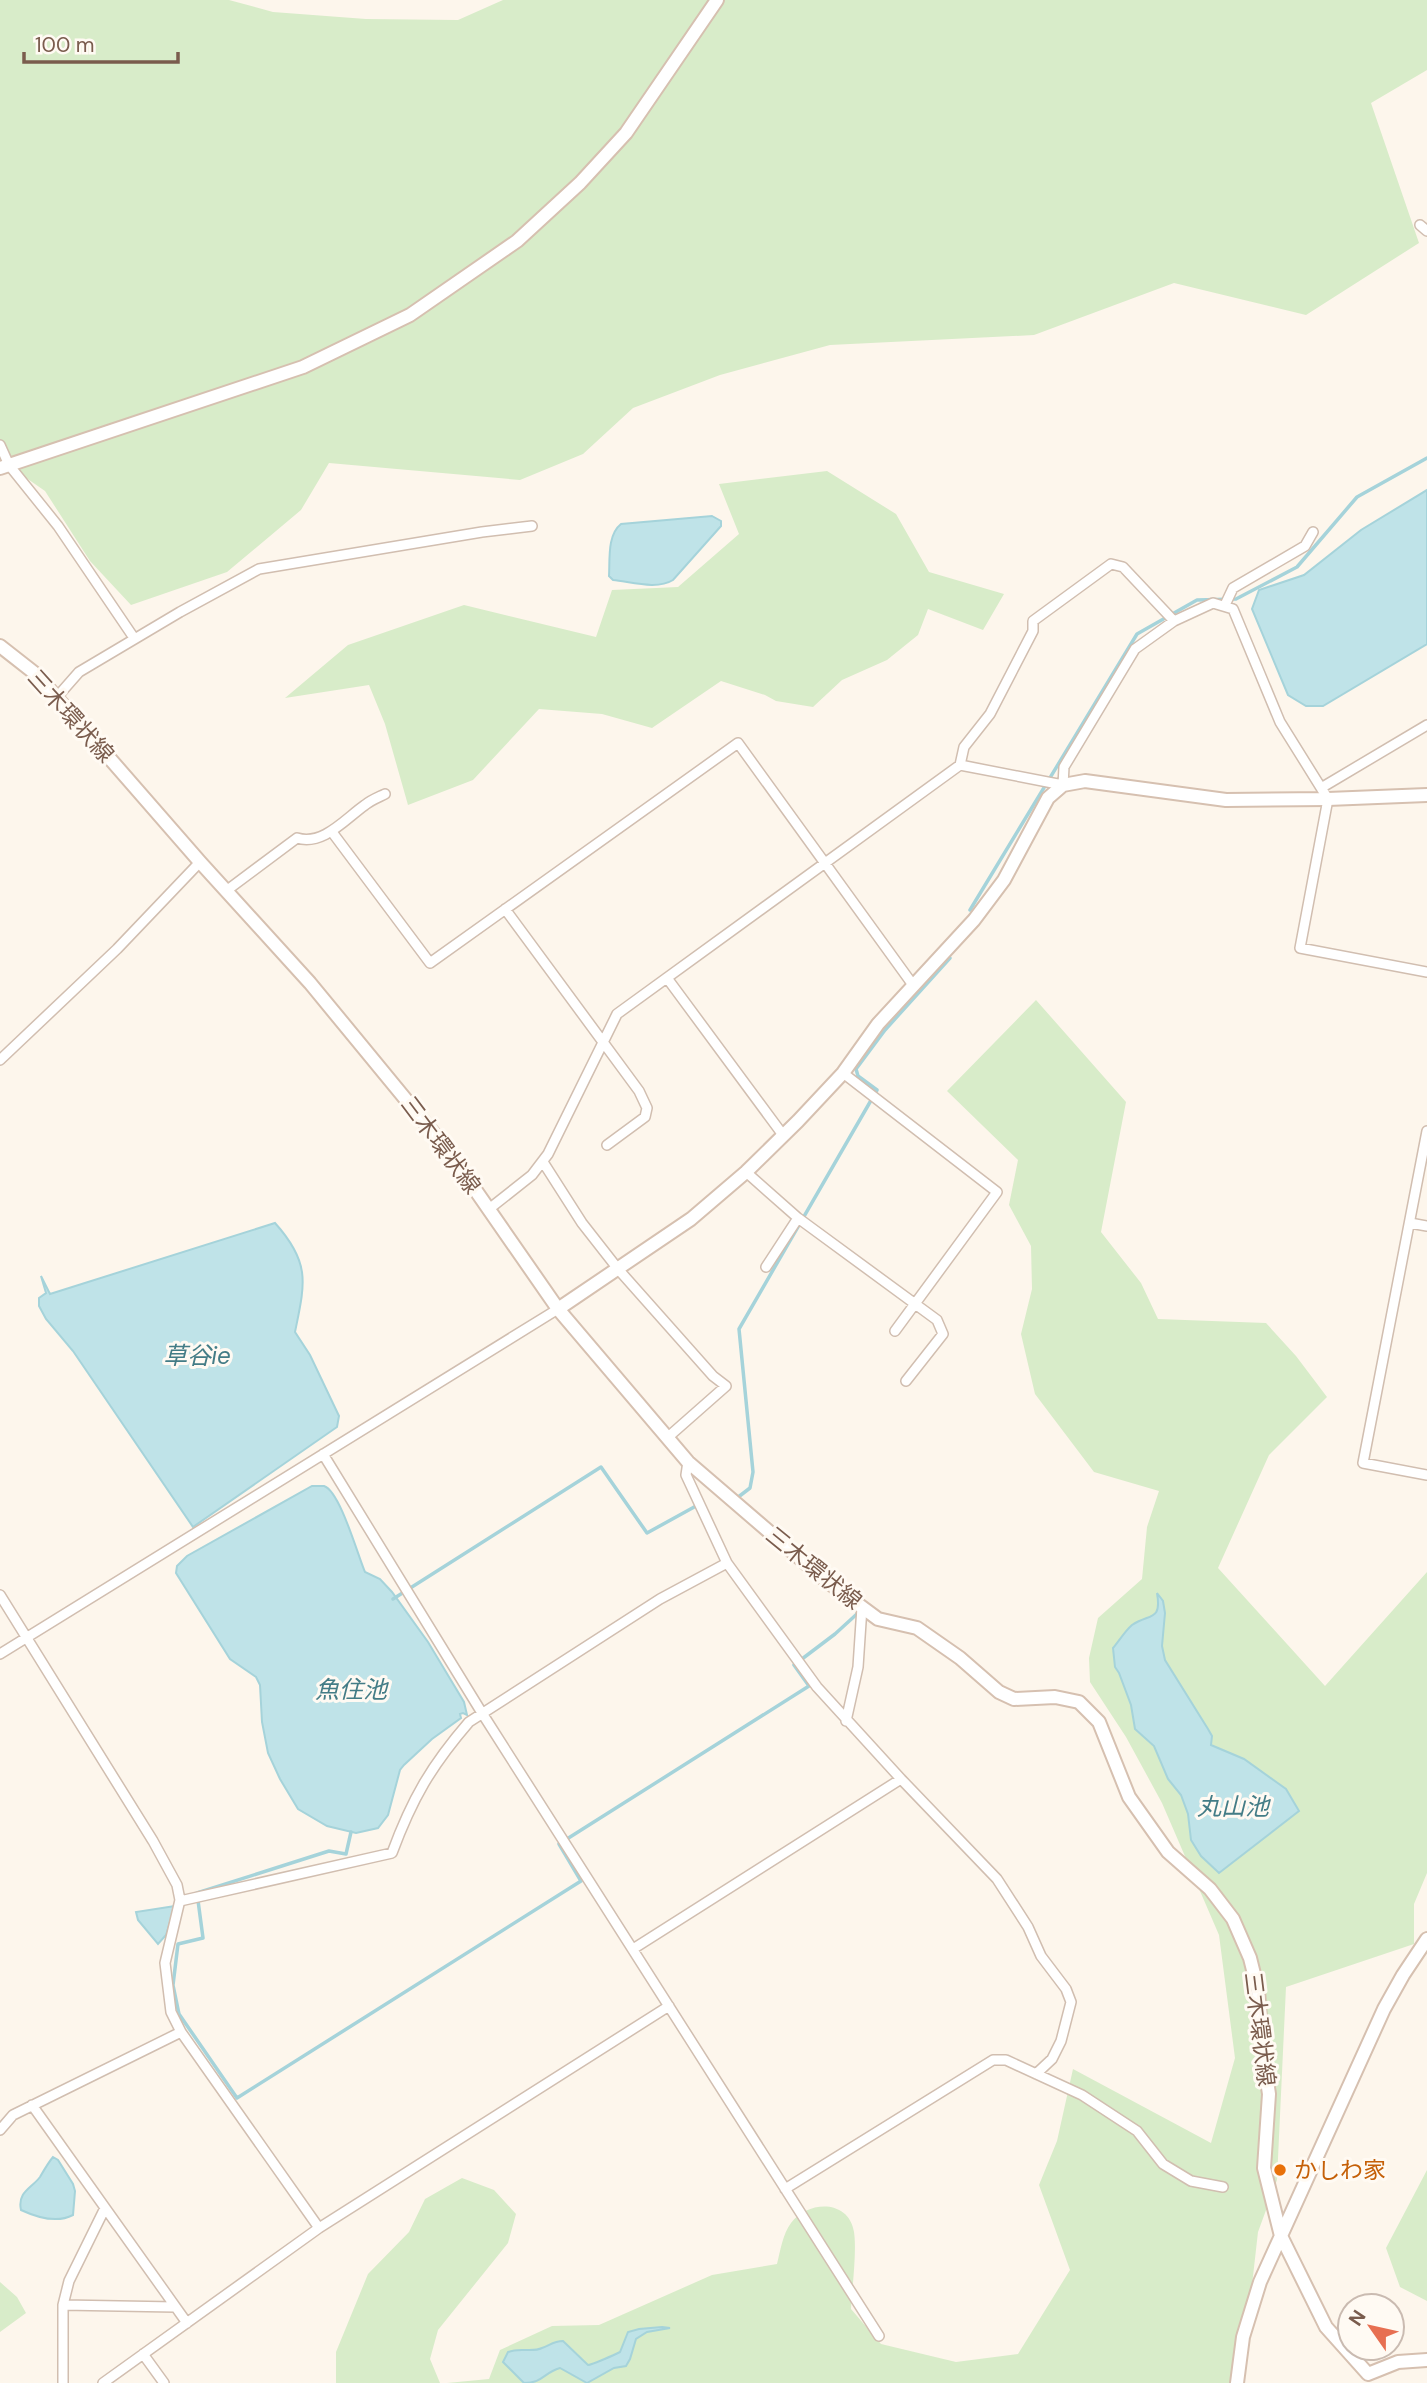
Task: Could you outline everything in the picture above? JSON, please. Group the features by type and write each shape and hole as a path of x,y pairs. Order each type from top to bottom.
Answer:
{"main road":[{"path":"4,467 303,367 410,315 517,241 580,183 626,133 717,0"},
{"name":"三木環状線","path":"0,646 37,675 57,697 370,1054 449,1152 558,1309 688,1462 824,1579 878,1619 917,1628 960,1658 999,1692 1014,1699 1055,1697 1079,1702 1099,1722 1129,1797 1168,1852 1210,1889 1233,1919 1250,1958 1258,1990 1262,2049 1269,2094 1264,2168 1281,2236 1326,2326 1371,2378"},
{"path":"558,1309 691,1219 746,1172 783,1135 842,1073 878,1024 974,920 1004,880 1048,798 1063,785 1085,781 1226,800 1324,794 1427,795"},
{"path":"1237,2383 1243,2337 1260,2282 1384,2009 1427,1939"},
{"path":"1371,2378 1398,2362 1427,2360"}],"street":[{"path":"0,444 4,467 58,526 134,638"},
{"path":"57,697 79,672 230,583 259,569 532,526"},
{"path":"1225,605 1233,588 1305,546 1313,532"},
{"path":"489,1209 532,1175 543,1162 617,1014 960,765 964,747 990,714 1028,641 1033,631 1033,621 1111,564 1124,567 1174,621"},
{"path":"960,765 1063,785 1064,767 1135,649 1174,621 1213,603 1225,605 1233,609 1280,722 1324,794 1300,948 1427,972"},
{"path":"1324,794 1427,725"},
{"path":"332,832 430,963 738,743 913,985"},
{"path":"226,891 297,838 307,841 332,832 368,803 386,794"},
{"path":"0,1060 117,949 200,862"},
{"path":"505,909 639,1091 648,1108 645,1117 607,1145"},
{"path":"667,978 783,1135"},
{"path":"842,1073 997,1192 895,1331"},
{"path":"1427,1131 1363,1463 1427,1475"},
{"path":"543,1162 582,1223 618,1269 713,1376 726,1386 667,1438"},
{"path":"746,1172 798,1218 937,1320 943,1334 906,1381"},
{"path":"766,1267 798,1218"},
{"path":"1410,1223 1427,1226"},
{"path":"0,1654 558,1309"},
{"path":"323,1454 482,1713 879,2336"},
{"path":"688,1462 686,1475 727,1563 817,1687 846,1721 997,1879 1028,1927 1041,1956 1066,1989 1071,2003 1061,2041 1052,2059 1036,2074"},
{"path":"180,1901 392,1853 418,1791 447,1748 469,1723 660,1599 727,1563"},
{"path":"0,1595 153,1841 177,1885 180,1901 165,1963 171,2012 181,2032 319,2228"},
{"path":"846,1721 858,1667 862,1607"},
{"path":"633,1949 901,1779"},
{"path":"103,2383 319,2228 669,2006"},
{"path":"0,2130 13,2115 181,2032"},
{"path":"785,2189 993,2060 1006,2060 1082,2095 1137,2131 1164,2164 1191,2181 1223,2187"},
{"path":"32,2105 187,2323"},
{"path":"62,2383 63,2305 69,2281 105,2208"},
{"path":"63,2305 175,2307"},
{"path":"143,2354 164,2383"}],"green space":[{"path":"0,0 229,0 273,12 366,19 458,20 503,0 1427,0 1427,70 1371,103 1419,243 1306,315 1174,283 1034,335 830,345 720,375 633,408 583,454 520,480 329,463 301,510 227,572 131,605 90,561 45,491 9,466 0,465"},
{"path":"827,471 896,514 929,572 1004,594 983,630 928,609 918,635 887,660 842,680 813,707 776,701 721,681 652,728 602,714 539,709 473,780 408,805 385,724 369,685 285,698 348,645 464,605 596,637 612,590 678,587 739,534 719,484"},
{"path":"1036,1000 1126,1102 1101,1232 1141,1283 1158,1319 1266,1323 1296,1356 1327,1397 1269,1455 1218,1568 1325,1686 1427,1572 1427,1873 1414,1904 1414,1944 1286,1987 1277,2180 1258,2232 1245,2347 1234,2383 447,2383 489,2379 500,2350 552,2326 599,2325 712,2275 777,2264 784,2237 791,2223 807,2210 827,2206 844,2213 851,2221 855,2249 851,2309 881,2344 956,2362 1018,2354 1070,2270 1039,2185 1057,2141 1073,2069 1211,2143 1235,2058 1219,1935 1162,1803 1126,1737 1090,1682 1089,1658 1098,1618 1142,1579 1147,1527 1159,1491 1094,1472 1035,1394 1021,1334 1032,1289 1031,1246 1009,1205 1018,1160 947,1091"},
{"path":"1427,2170 1427,2301 1400,2287 1386,2248"},
{"path":"462,2178 494,2190 516,2214 508,2243 438,2330 430,2359 440,2383 336,2383 336,2352 368,2274 409,2232 425,2199"},
{"path":"0,2282 17,2297 26,2313 0,2332"}],"water":[{"path":"1427,490 1427,644 1323,706 1306,706 1288,695 1252,609 1259,590 1304,575 1361,530"},
{"path":"712,516 721,521 721,526 673,580 644,585 613,580 609,576 611,541 621,524"},
{"name":"草谷ie","path":"275,1223 287,1237 300,1262 303,1287 295,1332 310,1355 339,1416 337,1427 193,1527 73,1351 46,1319 39,1306 39,1298 46,1293 41,1276 50,1294"},
{"name":"魚住池","path":"312,1486 324,1486 330,1490 348,1525 365,1572 380,1579 392,1592 428,1642 464,1702 467,1715 460,1714 461,1718 432,1739 400,1770 388,1815 378,1828 356,1833 327,1826 298,1809 268,1753 262,1722 260,1685 256,1677 230,1659 176,1573 177,1566 187,1556"},
{"name":"丸山池","path":"1157,1593 1163,1601 1165,1613 1162,1646 1165,1660 1212,1736 1211,1745 1244,1759 1286,1789 1299,1811 1219,1873 1201,1856 1191,1840 1188,1814 1181,1795 1168,1779 1154,1746 1135,1729 1131,1705 1115,1667 1113,1648 1132,1625 1156,1613"},
{"path":"175,1906 166,1935 158,1944 138,1920 136,1912"},
{"path":"53,2157 58,2160 75,2191 73,2215 60,2219 40,2217 21,2210 20,2204 23,2195 40,2177"},
{"path":"670,2328 647,2332 636,2339 626,2366 614,2368 587,2383 560,2368 539,2380 524,2383 503,2362 508,2352 538,2349 563,2341 590,2365 620,2352 628,2332"}],"waterway":[{"path":"970,910 1137,634 1197,600 1236,599 1297,567 1357,497 1427,458"},
{"path":"737,1498 750,1488 753,1472 739,1329 877,1090 858,1076 856,1069 885,1030 950,958"},
{"path":"393,1599 601,1467 647,1533 696,1506"},
{"path":"351,1832 346,1854 329,1851 197,1893 203,1938 178,1944 173,1985 179,2014 237,2098 581,1881 559,1844 809,1686 794,1665 858,1613"}],"place":[{"name":"かしわ家","path":"1280,2170"}]}
